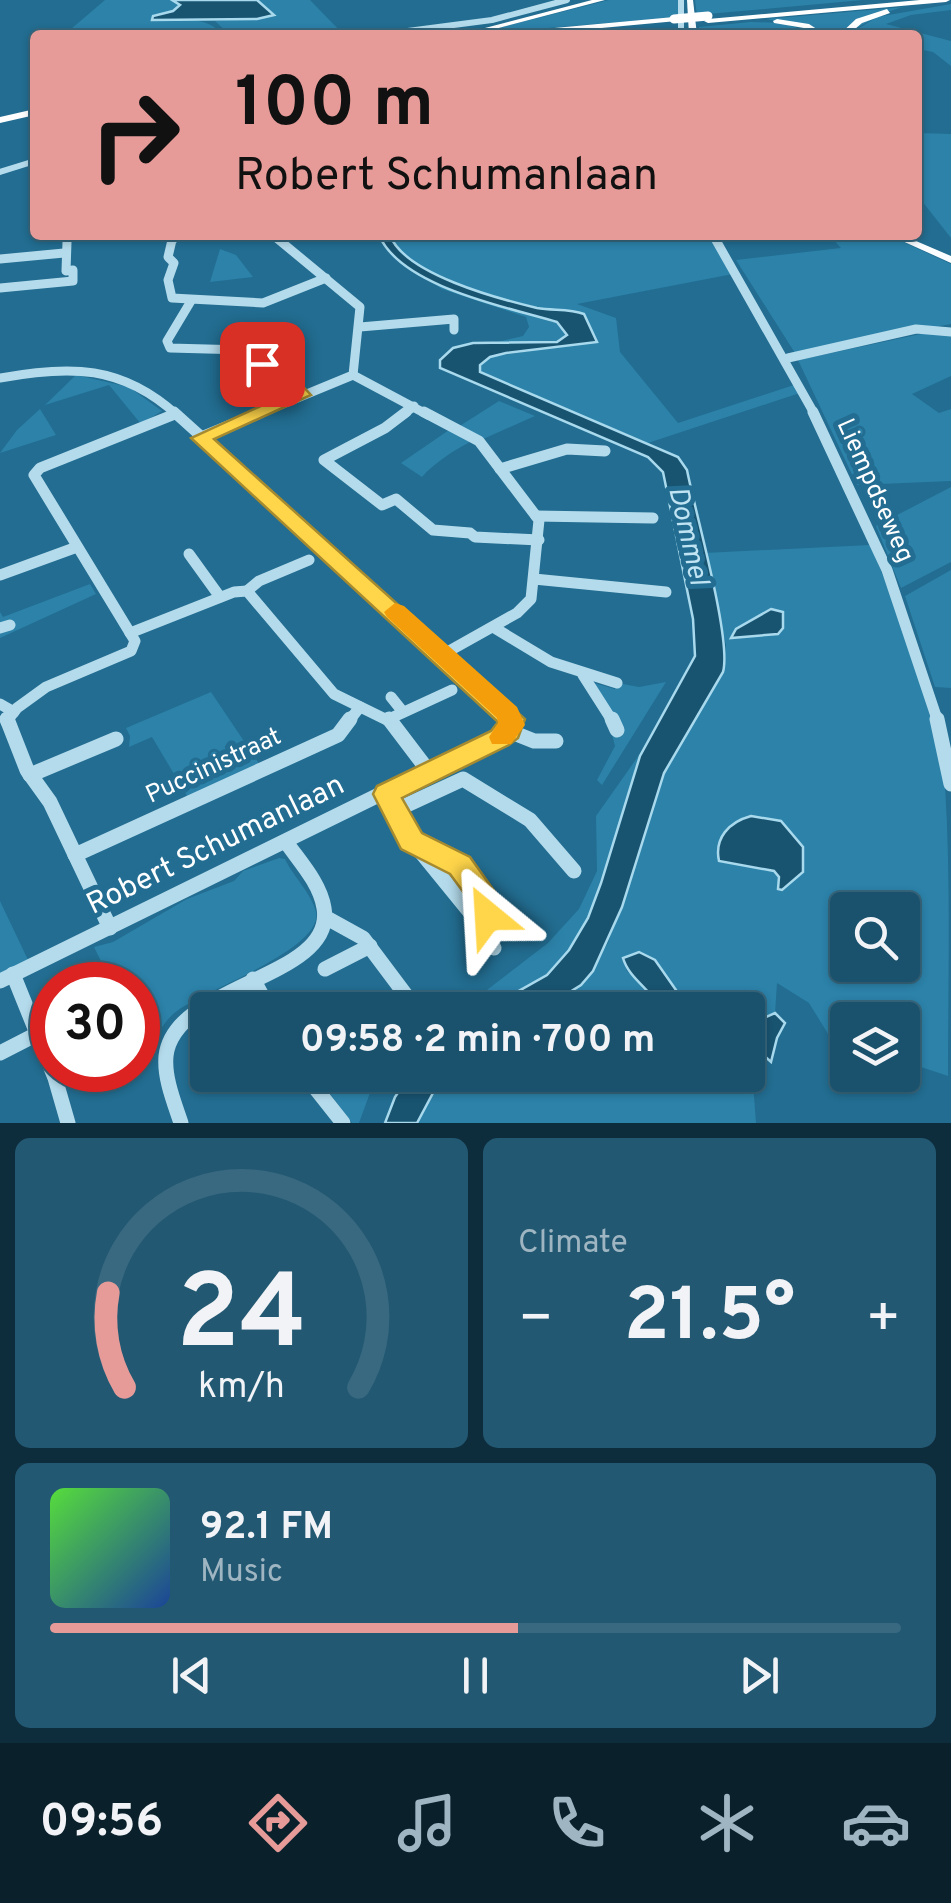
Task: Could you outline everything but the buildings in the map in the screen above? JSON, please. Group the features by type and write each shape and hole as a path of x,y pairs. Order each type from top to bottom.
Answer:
{"highway":[{"path":"485,30 601,0"},
{"path":"612,30 896,0"},
{"path":"708,20 948,1"},
{"path":"849,30 883,12 948,1"},
{"path":"708,20 785,22 808,30"},
{"path":"598,30 676,26"},
{"path":"0,117 30,110"}],"main road":[{"path":"690,0 693,30"},
{"path":"905,240 951,260"}],"street":[{"path":"415,30 492,20 566,0"},
{"path":"676,26 681,0"},
{"path":"0,172 30,162"},
{"path":"172,240 168,257 174,263 168,280 172,298 190,302 263,303 326,278"},
{"path":"279,240 360,307 353,374"},
{"name":"Liempdseweg","path":"716,240 788,358 896,596 935,714 951,784"},
{"path":"0,259 66,247 66,271 73,270 73,280 0,288"},
{"path":"190,302 181,323 173,327 167,340 170,348 244,350 272,372 278,372 302,395"},
{"path":"360,327 454,320 454,330"},
{"path":"788,358 916,329 951,332"},
{"path":"0,378 66,370 112,375 152,392 508,714 512,719 509,731 534,741 556,741"},
{"path":"201,438 353,374"},
{"path":"353,374 479,441 536,516 538,540 531,599 525,607 442,655"},
{"path":"414,406 385,428 324,460 382,505 396,498 434,530 470,533 474,537 538,540"},
{"path":"110,928 50,802 30,775 6,727 14,712 50,687 131,651 136,641 35,479 35,470 175,414"},
{"path":"500,469 568,449 606,451"},
{"path":"536,516 653,518"},
{"path":"0,574 77,548"},
{"path":"189,554 220,597"},
{"path":"130,633 220,597 247,591 258,580 309,560"},
{"path":"534,579 666,592"},
{"path":"247,591 334,694 388,719 430,773"},
{"path":"492,626 522,649 583,675 617,683"},
{"path":"583,675 606,705 617,730"},
{"path":"388,719 452,690"},
{"path":"392,698 403,712"},
{"path":"0,704 14,712"},
{"name":"Puccinistraat","path":"76,856 338,735 360,707"},
{"name":"Robert Schumanlaan","path":"6,978 509,731"},
{"path":"30,775 116,739"},
{"path":"396,810 462,780 530,820 574,871"},
{"path":"386,794 428,870 458,896 494,948"},
{"path":"412,841 460,865 490,906 488,916 478,922"},
{"path":"181,1123 164,1051 172,1032 186,1016 314,944 325,917 320,896 286,842"},
{"path":"325,917 349,926 370,946 404,992"},
{"path":"325,968 370,946"},
{"path":"6,978 30,1021"},
{"path":"253,979 260,992"},
{"path":"0,1054 30,1038"},
{"path":"60,1092 68,1123"},
{"path":"318,1092 343,1123"}],"shaded area":[{"path":"105,0 172,0 180,5 152,20 199,21 218,30 70,30"},
{"path":"257,0 310,0 339,30 225,30 215,21 273,16"},
{"path":"609,0 679,0 681,17 523,30 490,30"},
{"path":"695,0 863,0 697,15"},
{"path":"951,4 951,10 911,15 886,24 909,30 856,30 877,17"},
{"path":"905,7 852,30 812,30 766,19"},
{"path":"751,22 783,23 803,30 699,30 699,27"},
{"path":"922,33 951,41 951,66 933,52 922,50"},
{"path":"922,133 951,134 951,238 922,201"},
{"path":"393,240 712,240 733,274 577,304 616,318 620,352 678,423 797,384 800,393 648,443 480,372 480,365 490,357 597,341 584,314 477,291 433,272 399,249"},
{"path":"834,240 899,240 951,264 951,324 795,353 736,260 841,248"},
{"path":"220,249 236,255 253,277 210,282"},
{"path":"428,280 557,322 567,336 557,342 493,343 523,336 529,327 526,317 442,289"},
{"path":"935,331 951,334 951,376 912,394 939,413 951,409 951,481 857,485 798,360"},
{"path":"76,375 129,387 162,411 141,424 109,385 45,405"},
{"path":"499,401 535,416 481,440 458,427"},
{"path":"40,409 56,435 0,453 17,430"},
{"path":"449,430 470,442 422,477 401,463"},
{"path":"951,487 951,562 901,588 876,526"},
{"path":"870,545 915,663 945,785 948,1076 920,1067 920,1002 830,1002 830,1037 809,1003 777,983 775,1013 765,1017 765,992 677,992 655,960 626,970 650,992 570,992 581,985 608,943 664,773 723,672 726,645 704,553"},
{"path":"951,570 951,688 935,687 905,596"},
{"path":"90,584 96,594 0,638 0,612 3,617"},
{"path":"666,682 602,785 597,780 615,746 611,731 619,730 594,683 615,689 618,683 639,687"},
{"path":"211,692 262,768 190,801 152,737 129,747 126,728"},
{"path":"644,748 588,918 562,961 547,975 517,992 484,992 548,943 579,909 597,871 596,816"},
{"path":"285,859 311,899 316,912 313,926 301,940 260,968 211,992 190,992 190,1003 166,1021 160,1032 160,962 102,962 94,947 113,942 187,899 234,881 243,871"},
{"path":"0,901 29,962 0,976"},
{"path":"329,1092 370,1092 359,1123 352,1123"},
{"path":"754,1092 756,1123 417,1123 433,1093"}],"water":[{"path":"172,0 257,0 274,15 257,19 152,20 153,16 180,5"},
{"name":"Dommel","path":"382,240 393,240 414,262 454,283 537,308 584,314 597,342 490,357 480,365 480,372 678,457 687,470 711,574 722,632 723,672 664,773 622,907 593,971 570,992 517,992 547,975 569,950 588,918 640,756 695,656 693,619 663,472 648,457 440,368 440,360 453,348 473,343 557,342 567,335 557,322 485,302 409,268"},
{"path":"771,609 783,612 783,628 778,634 731,638 736,629"},
{"path":"751,816 781,821 803,847 803,872 782,890 778,889 779,877 774,871 719,861 719,845 725,832"},
{"path":"639,952 655,960 677,992 649,992 623,958"},
{"path":"775,1013 785,1023 771,1062 765,1057 765,1017"},
{"path":"398,1092 434,1092 417,1123 385,1123"}],"slow traffic":[{"path":"395,612 508,714 512,725 502,737"}],"route":[{"path":"262,364 286,378 288,385 302,395 201,438 512,719 509,731 500,738 386,794 412,841 453,858 460,865 490,906 488,916"}]}
